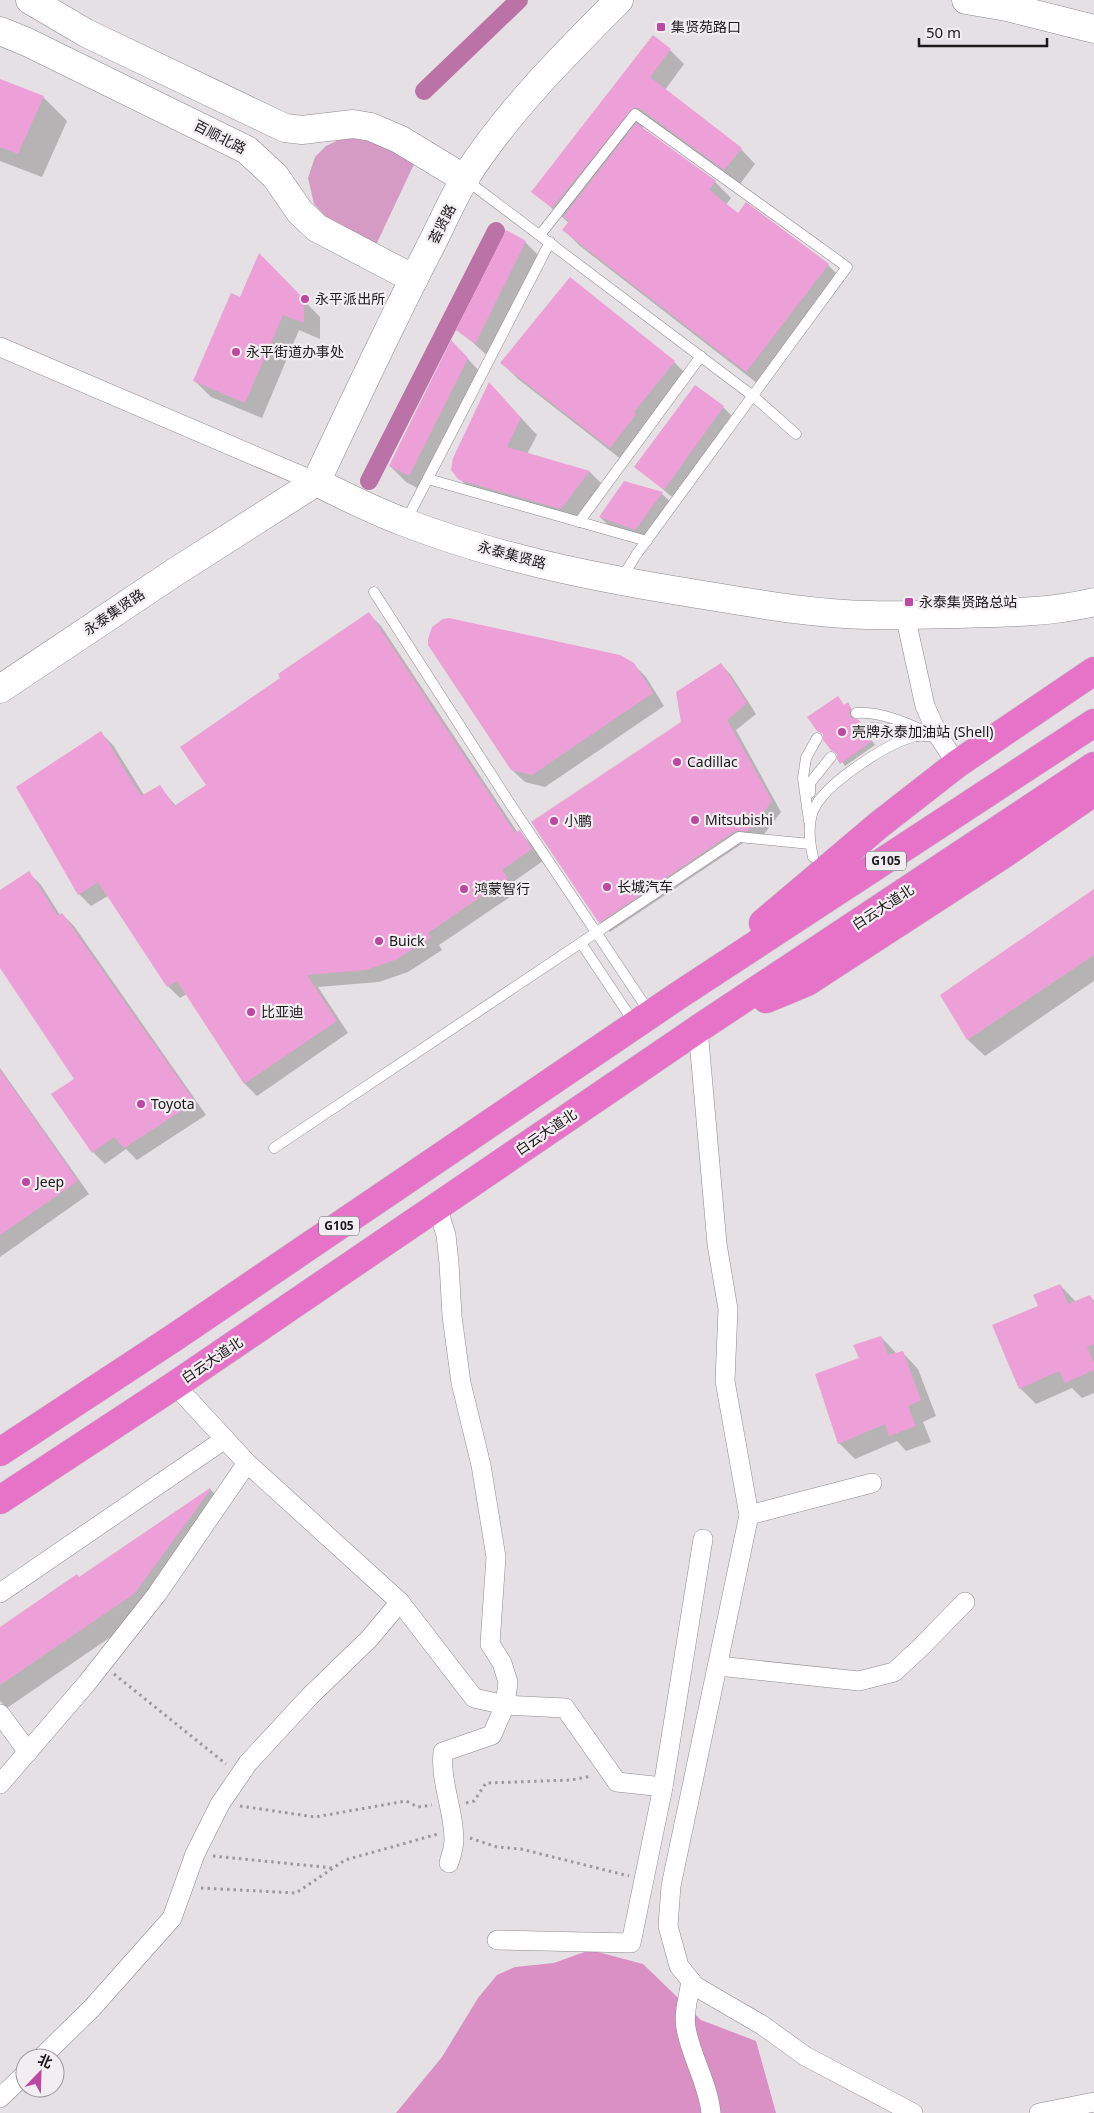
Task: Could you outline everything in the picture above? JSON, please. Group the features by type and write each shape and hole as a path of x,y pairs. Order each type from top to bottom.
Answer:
{"highway":[{"name":"G105","path":"676,996 880,824 957,764 1094,671"},
{"name":"G105","path":"0,1452 183,1331 676,996 1094,723"},
{"name":"白云大道北","path":"0,1500 175,1385 698,1029 1094,766"},
{"name":"G105","path":"698,1029 807,982 1004,854 1094,792"}],"street":[{"path":"30,0 86,33 285,128 302,130 353,124 371,127 406,143 465,179"},
{"name":"荟贤路","path":"316,482 414,279 465,179 495,137 528,97 567,52 619,0"},
{"path":"966,0 1007,7 1094,29"},
{"name":"百顺北路","path":"0,31 247,150 275,176 300,212 317,228 414,279"},
{"path":"0,347 316,482"},
{"name":"永泰集贤路","path":"0,689 164,579 316,482 405,523 526,559 620,581 799,609 869,615 995,613 1042,610 1094,602"},
{"path":"905,615 925,706 939,737 957,764"},
{"path":"698,1029 717,1244 728,1309 725,1381 749,1515 671,1886 668,1926 679,1966 695,1986 762,2025 805,2056 912,2113"},
{"path":"437,1206 446,1235 452,1316 461,1383 482,1465 496,1557 490,1644 502,1663 508,1682 506,1705 492,1735 443,1752 442,1768 454,1840 449,1863"},
{"path":"175,1385 247,1463 400,1602 474,1698 506,1705 565,1708 617,1782 663,1787"},
{"path":"0,1593 226,1439"},
{"path":"0,1784 102,1664 157,1594 247,1463"},
{"path":"749,1515 872,1484"},
{"path":"497,1940 631,1944 663,1787 703,1539"},
{"path":"51,2048 92,2008 172,1918 195,1854 220,1804 248,1763 310,1696 369,1640 400,1602"},
{"path":"718,1666 859,1681 894,1672 920,1650 965,1602"},
{"path":"0,1714 28,1752"},
{"path":"691,1982 685,2025 692,2052 710,2100 711,2113"},
{"path":"0,2098 15,2084"},
{"path":"1039,2113 1094,2102"}],"lane":[{"path":"540,235 634,114 848,267 647,541 620,581"},
{"path":"465,179 753,396 796,434"},
{"path":"405,523 550,242"},
{"path":"579,522 701,356"},
{"path":"428,478 647,541"},
{"path":"374,592 509,802 597,933 643,1019"},
{"path":"856,713 866,712 894,720 939,737"},
{"path":"872,728 895,729 918,736 939,737"},
{"path":"811,821 816,805 843,776 903,740 918,736"},
{"path":"811,821 803,778 806,758 817,738"},
{"path":"813,857 810,844 810,784 831,756"},
{"path":"274,1148 582,944 739,837 810,844"},
{"path":"582,944 643,1019"}],"path":[{"path":"102,1664 240,1774"},
{"path":"220,1804 316,1817 406,1801 418,1807 444,1802 450,1807 474,1801 486,1783 571,1780 611,1772"},
{"path":"183,1886 296,1893 346,1860 452,1831 496,1847 521,1849 644,1880"},
{"path":"195,1854 333,1868"}],"shaded area":[{"path":"364,136 416,160 375,247 333,224 314,204 308,178 315,157 326,146 343,138"},
{"path":"590,1950 643,1964 701,2020 756,2041 776,2113 396,2113 442,2057 478,1998 497,1975 515,1967 554,1963"}],"building":[{"path":"653,35 671,49 650,77 742,148 724,170 639,108 633,108 552,208 531,192"},
{"path":"0,79 44,96 18,154 0,147"},
{"path":"636,123 716,181 709,190 738,213 746,202 829,264 746,372 562,230 569,221 563,217"},
{"path":"506,230 526,241 475,344 456,330"},
{"name":"永平街道办事处","path":"259,253 304,299 304,323 283,315 245,403 193,381 231,293 240,297"},
{"path":"570,277 675,361 634,412 636,414 610,448 500,363"},
{"path":"451,340 468,358 409,476 389,466"},
{"path":"489,382 521,418 507,447 590,471 561,509 459,480 451,470 453,458"},
{"path":"695,385 724,406 664,490 634,467"},
{"path":"624,481 663,492 635,530 599,517"},
{"path":"369,612 515,833 520,830 532,849 502,870 508,878 428,933 431,938 395,960 366,970 307,975 337,1021 244,1084 177,981 167,987 98,882 78,895 16,787 101,731 141,796 160,785 174,806 206,785 180,747 280,678 278,674"},
{"path":"449,618 620,655 634,663 653,693 532,775 511,770 428,645 432,627 443,619"},
{"path":"721,663 747,703 727,720 772,801 747,831 735,831 599,923 531,822 681,722 676,692"},
{"path":"838,696 844,705 848,702 851,708 850,717 859,720 872,741 840,764 837,754 823,740 823,734 817,731 807,717"},
{"path":"29,871 58,916 62,913 195,1102 124,1148 114,1137 92,1153 51,1094 74,1079 0,968 0,890"},
{"path":"1094,889 1094,955 967,1040 940,995"},
{"path":"0,1070 78,1181 0,1235"},
{"path":"1060,1284 1068,1304 1090,1295 1094,1304 1094,1344 1087,1347 1094,1363 1094,1370 1065,1383 1059,1371 1019,1389 992,1325 1038,1306 1033,1295"},
{"path":"881,1336 888,1355 903,1351 921,1400 908,1406 916,1426 889,1436 885,1424 838,1444 815,1374 859,1358 853,1345"},
{"path":"210,1488 134,1594 0,1685 0,1627 77,1574 79,1577"}],"waterway":[{"path":"424,91 519,0"},
{"path":"369,481 496,231"}],"place":[{"name":"集贤苑路口","path":"661,27"},
{"name":"永平派出所","path":"305,299"},
{"name":"永平街道办事处","path":"236,352"},
{"name":"永泰集贤路总站","path":"909,602"},
{"name":"壳牌永泰加油站 (Shell)","path":"842,732"},
{"name":"Cadillac","path":"677,762"},
{"name":"Mitsubishi","path":"695,820"},
{"name":"小鹏","path":"554,821"},
{"name":"长城汽车","path":"607,887"},
{"name":"鸿蒙智行","path":"464,889"},
{"name":"Buick","path":"379,941"},
{"name":"比亚迪","path":"251,1012"},
{"name":"Toyota","path":"141,1104"},
{"name":"Jeep","path":"26,1182"}]}
